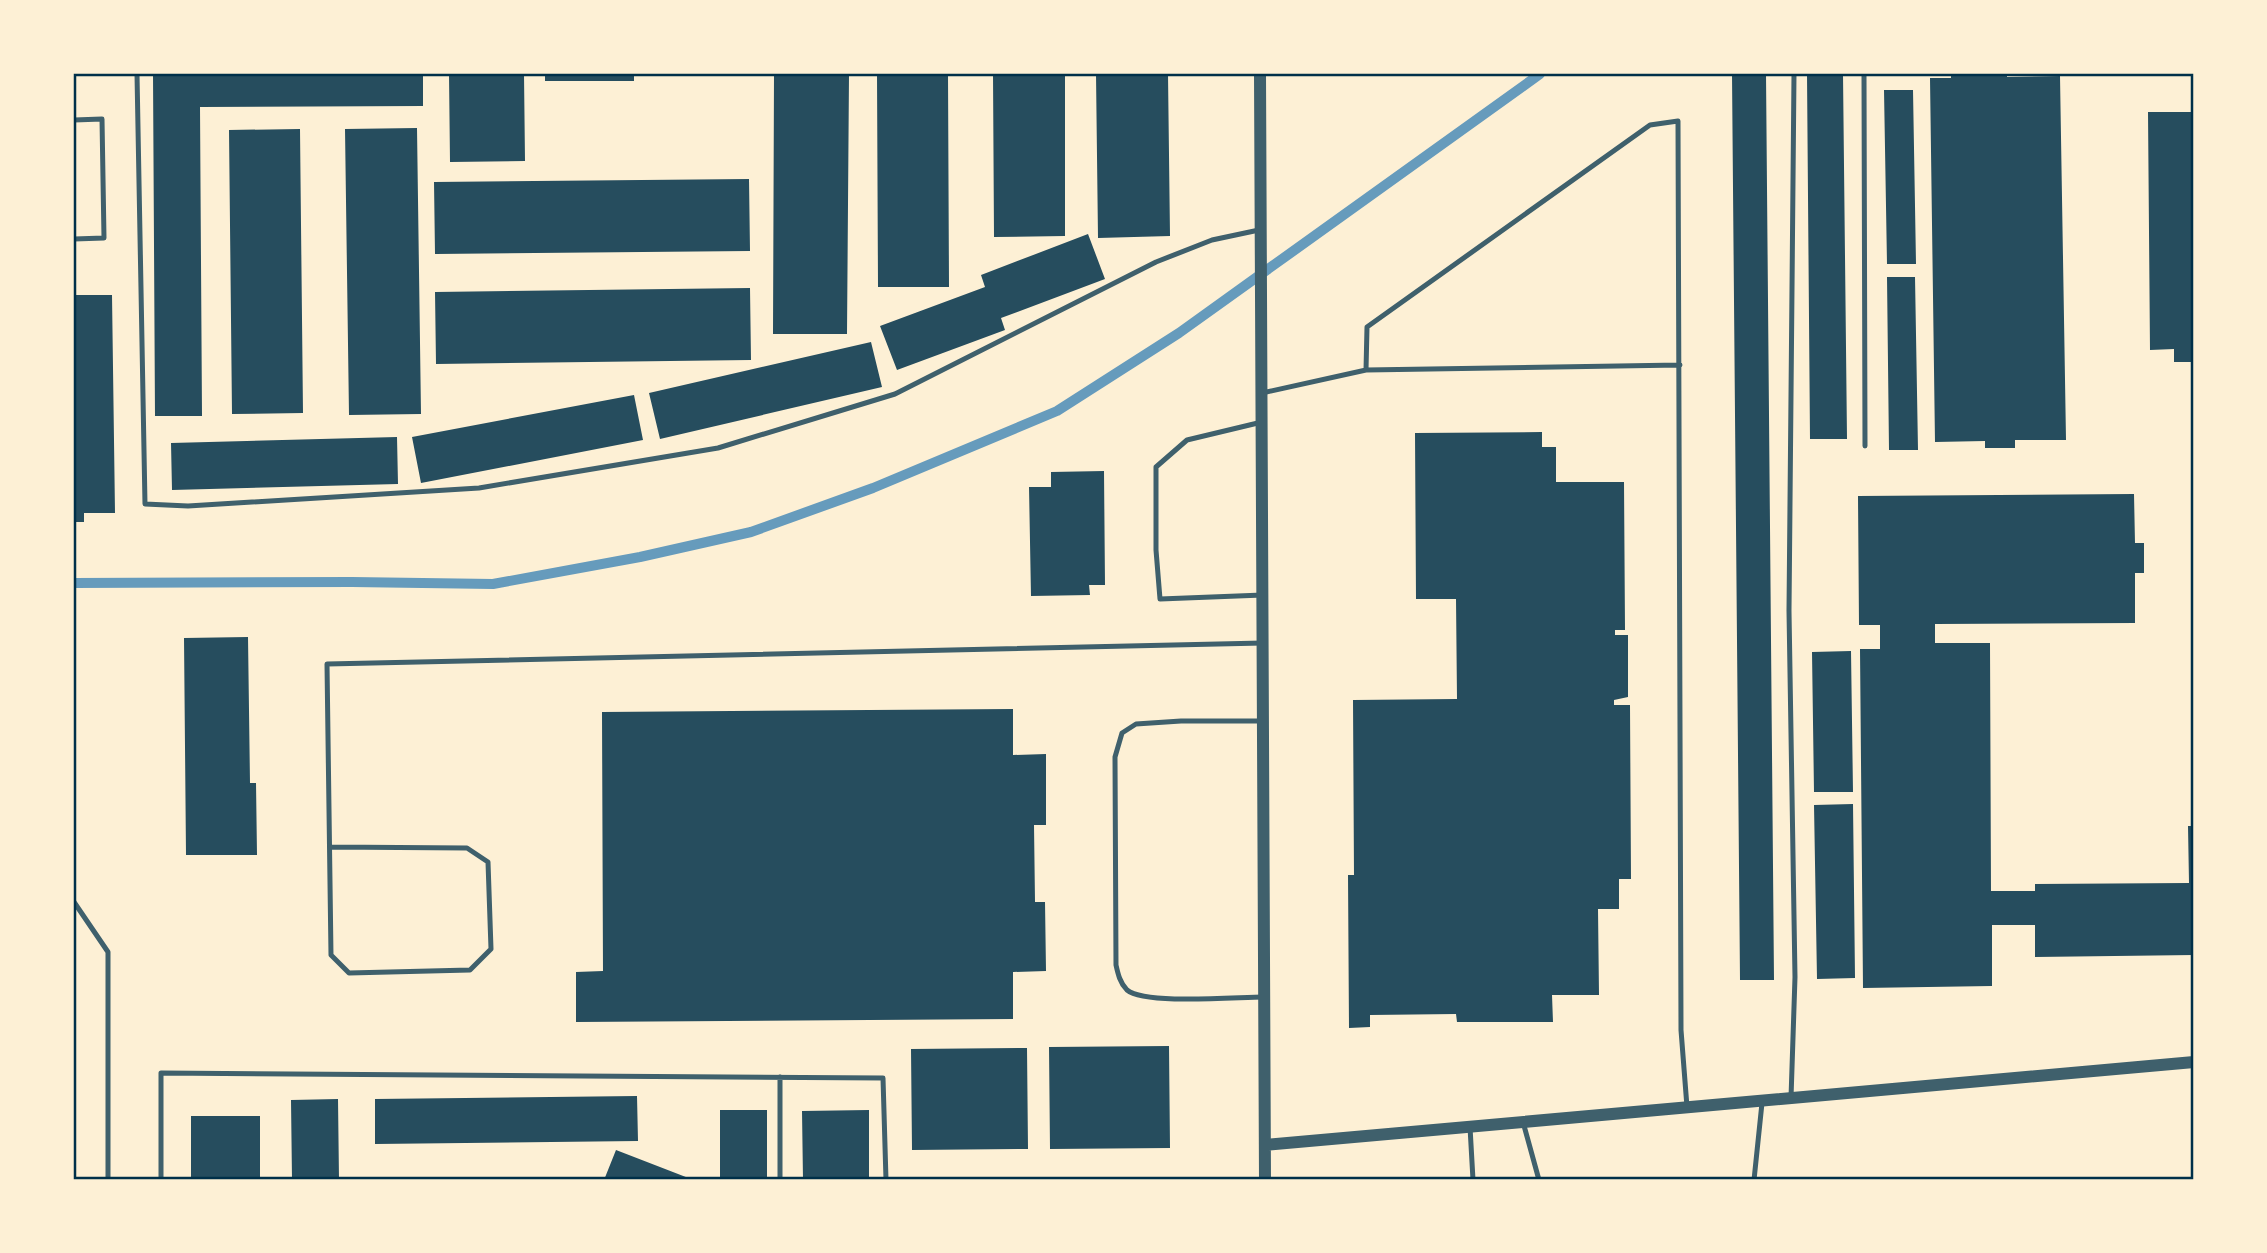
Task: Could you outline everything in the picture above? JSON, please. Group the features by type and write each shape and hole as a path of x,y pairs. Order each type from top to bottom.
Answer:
{"street":[{"path":"1260,74 1265,1180"},
{"path":"1265,1145 2193,1062"}],"lane":[{"path":"137,74 145,504 188,506 479,488 718,449 895,394 1156,262 1212,240 1262,235"},
{"path":"1791,1098 1795,977 1789,611 1794,74"},
{"path":"1864,74 1865,446"},
{"path":"74,120 102,119 104,238 74,239"},
{"path":"1366,370 1367,327 1650,125 1678,121 1681,1030 1687,1107"},
{"path":"1262,393 1366,370 1680,365"},
{"path":"1262,422 1187,440 1156,467 1156,550 1160,599 1263,595"},
{"path":"330,847 467,848 488,862 491,948 470,970 349,973 331,955 327,664 1263,643"},
{"path":"1263,722 1136,724 1122,733 1115,757 1114,844 1116,965 1121,983 1129,992 1157,998 1265,997"},
{"path":"74,902 108,952 108,1180"},
{"path":"161,1180 161,1073 883,1078 886,1180"},
{"path":"780,1077 780,1180"},
{"path":"1754,1180 1762,1101"},
{"path":"1523,1122 1539,1180"},
{"path":"1470,1127 1473,1180"}],"building":[{"path":"153,74 423,74 423,106 200,107 202,416 155,416"},
{"path":"449,74 524,74 525,161 450,162"},
{"path":"545,74 634,74 634,81 545,81"},
{"path":"774,74 849,74 847,334 773,334"},
{"path":"877,74 948,74 949,287 878,287"},
{"path":"993,74 1065,74 1065,236 994,237"},
{"path":"1096,74 1168,74 1170,236 1098,238"},
{"path":"1732,74 1766,74 1774,980 1740,980"},
{"path":"1807,74 1843,74 1847,439 1810,439"},
{"path":"1951,74 2060,76 2066,440 2015,440 2015,448 1985,448 1985,441 1935,442 1930,78 1951,78"},
{"path":"1884,90 1913,90 1916,264 1887,264"},
{"path":"2148,112 2194,112 2194,362 2174,362 2174,349 2150,350"},
{"path":"417,128 421,414 349,415 345,129"},
{"path":"300,129 303,413 232,414 229,130"},
{"path":"749,179 750,251 435,254 434,182"},
{"path":"1088,234 1105,279 1001,318 1005,330 897,370 880,326 985,287 981,275"},
{"path":"1887,277 1915,277 1918,450 1889,450"},
{"path":"750,288 751,360 436,364 435,292"},
{"path":"74,295 112,295 115,513 84,513 84,522 74,522"},
{"path":"871,342 882,387 660,439 649,393"},
{"path":"634,395 643,440 421,483 412,437"},
{"path":"1542,432 1542,447 1556,447 1556,482 1624,482 1625,630 1615,630 1615,635 1628,635 1628,697 1614,700 1614,705 1630,705 1631,879 1619,879 1619,909 1598,909 1599,995 1552,995 1553,1022 1457,1022 1456,1014 1370,1015 1370,1027 1349,1028 1348,875 1354,875 1353,700 1457,699 1456,599 1416,599 1415,433"},
{"path":"397,437 398,484 172,490 171,443"},
{"path":"1104,471 1105,585 1089,585 1090,595 1031,596 1029,487 1051,487 1051,472"},
{"path":"2134,494 2135,543 2144,543 2144,573 2135,573 2135,623 1935,624 1935,643 1990,643 1991,891 2035,891 2035,884 2189,883 2188,826 2194,826 2194,955 2035,957 2035,925 1992,925 1992,986 1863,988 1860,649 1880,649 1880,625 1859,625 1858,496"},
{"path":"248,637 250,783 256,783 257,855 186,855 184,638"},
{"path":"1851,651 1853,792 1814,792 1812,652"},
{"path":"1013,709 1013,755 1046,754 1046,825 1034,825 1035,902 1045,902 1046,971 1013,972 1013,1019 576,1022 576,972 603,971 602,712"},
{"path":"1853,804 1855,978 1817,979 1814,805"},
{"path":"1169,1046 1170,1148 1050,1149 1049,1047"},
{"path":"1027,1048 1028,1149 912,1150 911,1049"},
{"path":"637,1096 638,1141 375,1144 375,1099"},
{"path":"338,1099 339,1180 292,1180 291,1100"},
{"path":"720,1110 767,1110 767,1180 720,1180"},
{"path":"869,1110 869,1180 803,1180 802,1111"},
{"path":"191,1116 260,1116 260,1180 191,1180"},
{"path":"616,1150 691,1179 691,1180 604,1180"}],"waterway":[{"path":"74,583 493,584 640,557 751,532 873,488 1057,411 1179,333 1540,74"}]}
